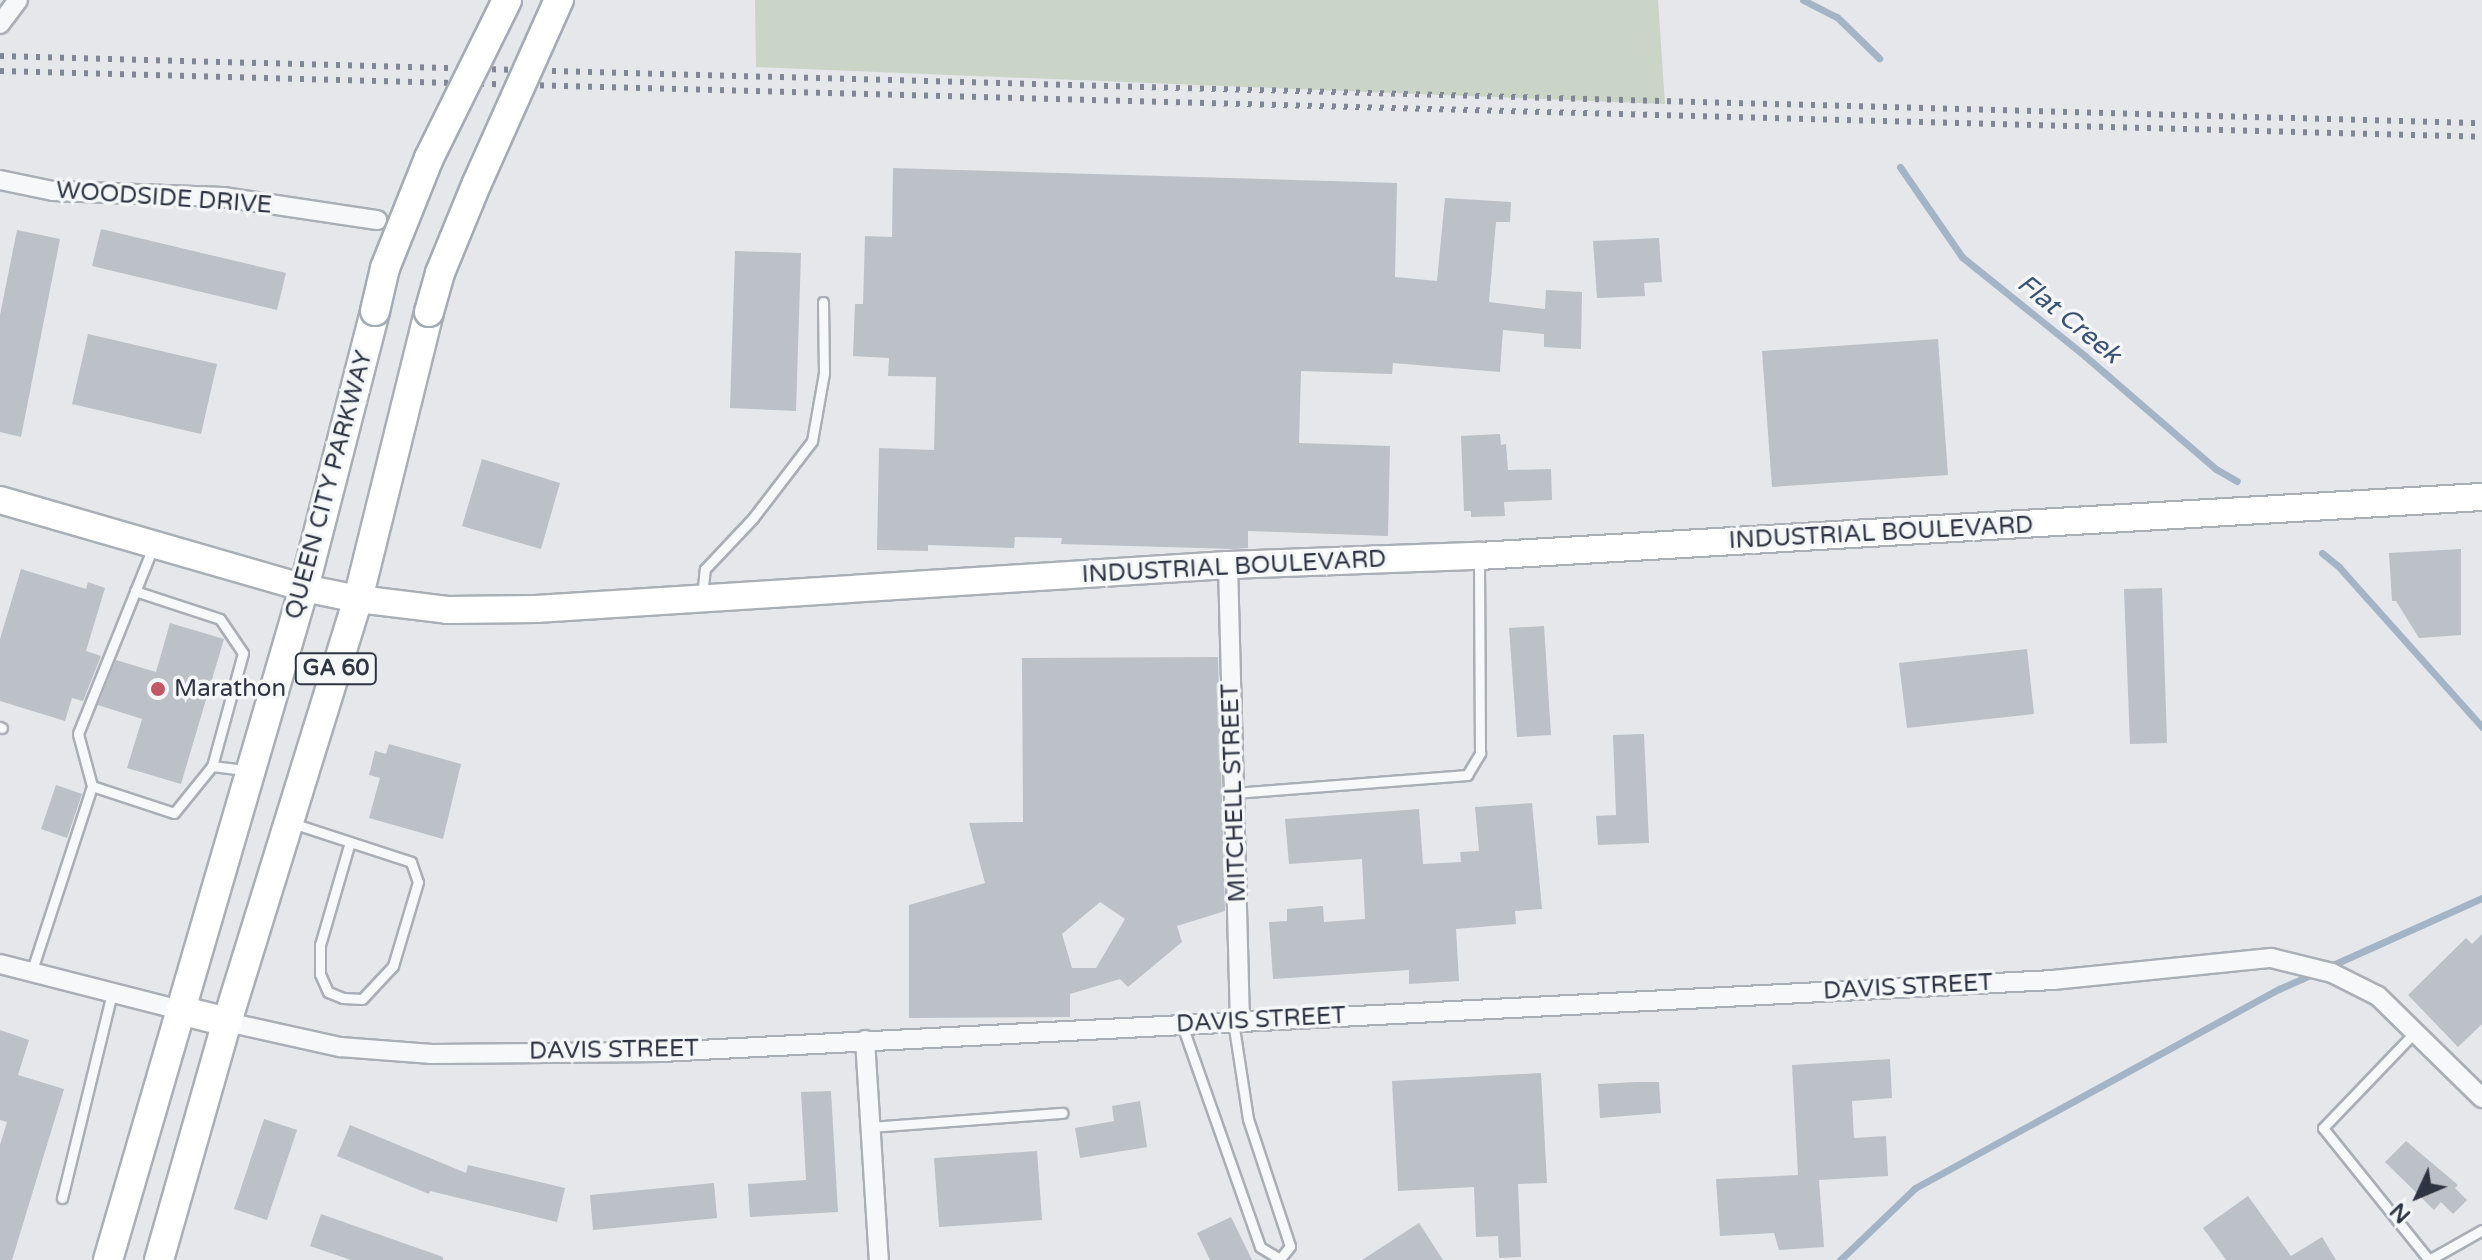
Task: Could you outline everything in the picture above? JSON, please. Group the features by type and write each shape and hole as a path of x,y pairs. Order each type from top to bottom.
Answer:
{"main road":[{"name":"QUEEN CITY PARKWAY","path":"108,1260 304,588 385,268 429,158 507,0"},
{"name":"GA 60","path":"159,1260 227,1022 358,599 440,273 559,0"},
{"name":"DAVIS STREET","path":"180,1010 227,1022"}],"street":[{"path":"0,24 18,0"},
{"name":"WOODSIDE DRIVE","path":"0,180 53,191 223,197 377,220"},
{"name":"INDUSTRIAL BOULEVARD","path":"0,500 304,588 358,599 447,610 536,609 1228,565 1479,556 2482,497"},
{"name":"MITCHELL STREET","path":"1228,565 1236,1021"},
{"name":"DAVIS STREET","path":"227,1022 340,1047 432,1054 661,1052 2053,980 2271,958 2332,973 2378,996 2482,1098"},
{"name":"DAVIS STREET","path":"0,964 180,1010"},
{"path":"865,1040 879,1260"}],"lane":[{"path":"701,599 705,569 753,518 812,441 824,373 823,302"},
{"path":"31,973 92,786 78,734 154,544"},
{"path":"1234,793 1467,775 1480,753 1479,556"},
{"path":"92,786 174,813 212,766 243,653 220,619 135,591"},
{"path":"234,684 273,692"},
{"path":"212,766 250,770"},
{"path":"289,822 350,842 411,862 418,882 393,966 362,999 343,998 328,992 320,974 320,945 350,842"},
{"path":"62,1198 112,993"},
{"path":"1181,1023 1260,1247 1280,1259 1290,1246 1248,1119 1236,1021"},
{"path":"2415,1032 2323,1128 2429,1260 2482,1230"},
{"path":"871,1127 1062,1113"}],"shaded area":[{"path":"755,0 1658,0 1665,104 756,67"}],"building":[{"path":"893,168 1397,183 1395,277 1437,281 1445,198 1511,202 1510,222 1496,222 1489,302 1545,309 1546,290 1582,292 1581,349 1544,347 1544,334 1503,330 1500,372 1393,363 1392,374 1301,371 1299,443 1390,446 1388,536 1248,531 1248,548 1234,549 1061,544 1062,538 1015,537 1014,548 928,545 928,551 877,550 879,448 934,450 936,377 888,376 889,358 853,356 855,304 863,304 865,236 892,237"},
{"path":"101,229 286,273 277,310 92,266"},
{"path":"17,230 60,239 21,437 0,432 0,315"},
{"path":"1659,238 1662,282 1644,283 1645,296 1597,298 1593,241"},
{"path":"735,251 801,253 796,411 730,408"},
{"path":"88,334 217,364 201,434 72,404"},
{"path":"1938,339 1948,475 1772,487 1762,351"},
{"path":"1500,434 1501,445 1506,444 1508,470 1551,469 1552,500 1504,502 1505,516 1471,517 1471,511 1464,511 1461,436"},
{"path":"482,459 560,483 541,549 462,526"},
{"path":"2461,549 2461,635 2419,638 2396,601 2392,601 2389,553"},
{"path":"21,569 86,589 88,582 105,588 86,651 101,656 83,701 72,698 65,721 0,701 0,639"},
{"path":"2162,588 2167,743 2130,744 2124,589"},
{"name":"Marathon","path":"170,623 224,639 181,784 127,768 142,719 98,705 116,660 156,672"},
{"path":"1544,626 1551,735 1517,737 1509,628"},
{"path":"2027,649 2034,714 1907,728 1899,663"},
{"path":"1218,657 1225,911 1177,926 1182,942 1128,987 1120,979 1070,994 1070,1017 909,1018 909,905 985,883 969,823 1023,822 1022,658","holes":["1100,902 1125,919 1096,968 1072,968 1062,934"]},
{"path":"1644,734 1649,843 1598,845 1596,816 1616,815 1613,735"},
{"path":"389,744 461,764 443,839 369,818 380,778 369,775 375,751 386,754"},
{"path":"56,785 82,794 67,838 41,829"},
{"path":"1532,803 1542,909 1515,911 1516,924 1456,929 1459,981 1409,984 1409,970 1273,979 1269,922 1287,921 1287,909 1323,906 1324,922 1365,919 1362,859 1289,864 1285,819 1419,809 1423,864 1461,862 1460,852 1479,851 1475,807"},
{"path":"2482,934 2482,1024 2458,1047 2408,995 2466,938 2472,944"},
{"path":"0,1030 29,1040 18,1075 64,1089 12,1260 0,1260 0,1145 7,1122 0,1120"},
{"path":"1890,1059 1892,1098 1852,1101 1854,1138 1886,1136 1888,1176 1819,1180 1824,1247 1779,1250 1774,1233 1720,1236 1716,1179 1798,1175 1792,1065"},
{"path":"1541,1073 1547,1183 1518,1184 1521,1257 1499,1258 1498,1236 1476,1237 1474,1187 1398,1191 1392,1081"},
{"path":"1659,1082 1661,1113 1600,1118 1598,1084"},
{"path":"831,1091 838,1212 750,1217 748,1184 806,1180 801,1092"},
{"path":"1140,1101 1147,1147 1080,1158 1075,1128 1114,1121 1112,1106"},
{"path":"264,1119 297,1130 267,1220 234,1209"},
{"path":"350,1125 466,1173 468,1165 565,1188 557,1222 430,1191 429,1194 337,1156"},
{"path":"2406,1141 2458,1185 2455,1188 2467,1200 2453,1214 2441,1202 2434,1210 2385,1162"},
{"path":"1037,1151 1042,1220 939,1227 934,1158"},
{"path":"714,1183 717,1218 593,1230 590,1195"},
{"path":"2248,1196 2291,1256 2322,1237 2336,1260 2226,1260 2203,1228"},
{"path":"321,1214 443,1257 443,1260 351,1260 310,1246"},
{"path":"1231,1217 1252,1260 1210,1260 1197,1233"},
{"path":"1419,1223 1443,1260 1362,1260"}],"waterway":[{"name":"Flat Creek","path":"1803,0 1837,17 1879,58"},
{"name":"Flat Creek","path":"1900,167 1962,257 2085,356 2216,469 2237,481"},
{"name":"Flat Creek","path":"2322,553 2339,567 2482,727"},
{"path":"2326,968 2482,898"},
{"path":"1840,1260 1915,1188 2279,989 2315,973"}],"railway":[{"path":"0,56 2482,123"},
{"path":"0,71 2482,137"}],"place":[{"name":"Marathon","path":"158,689"}]}
